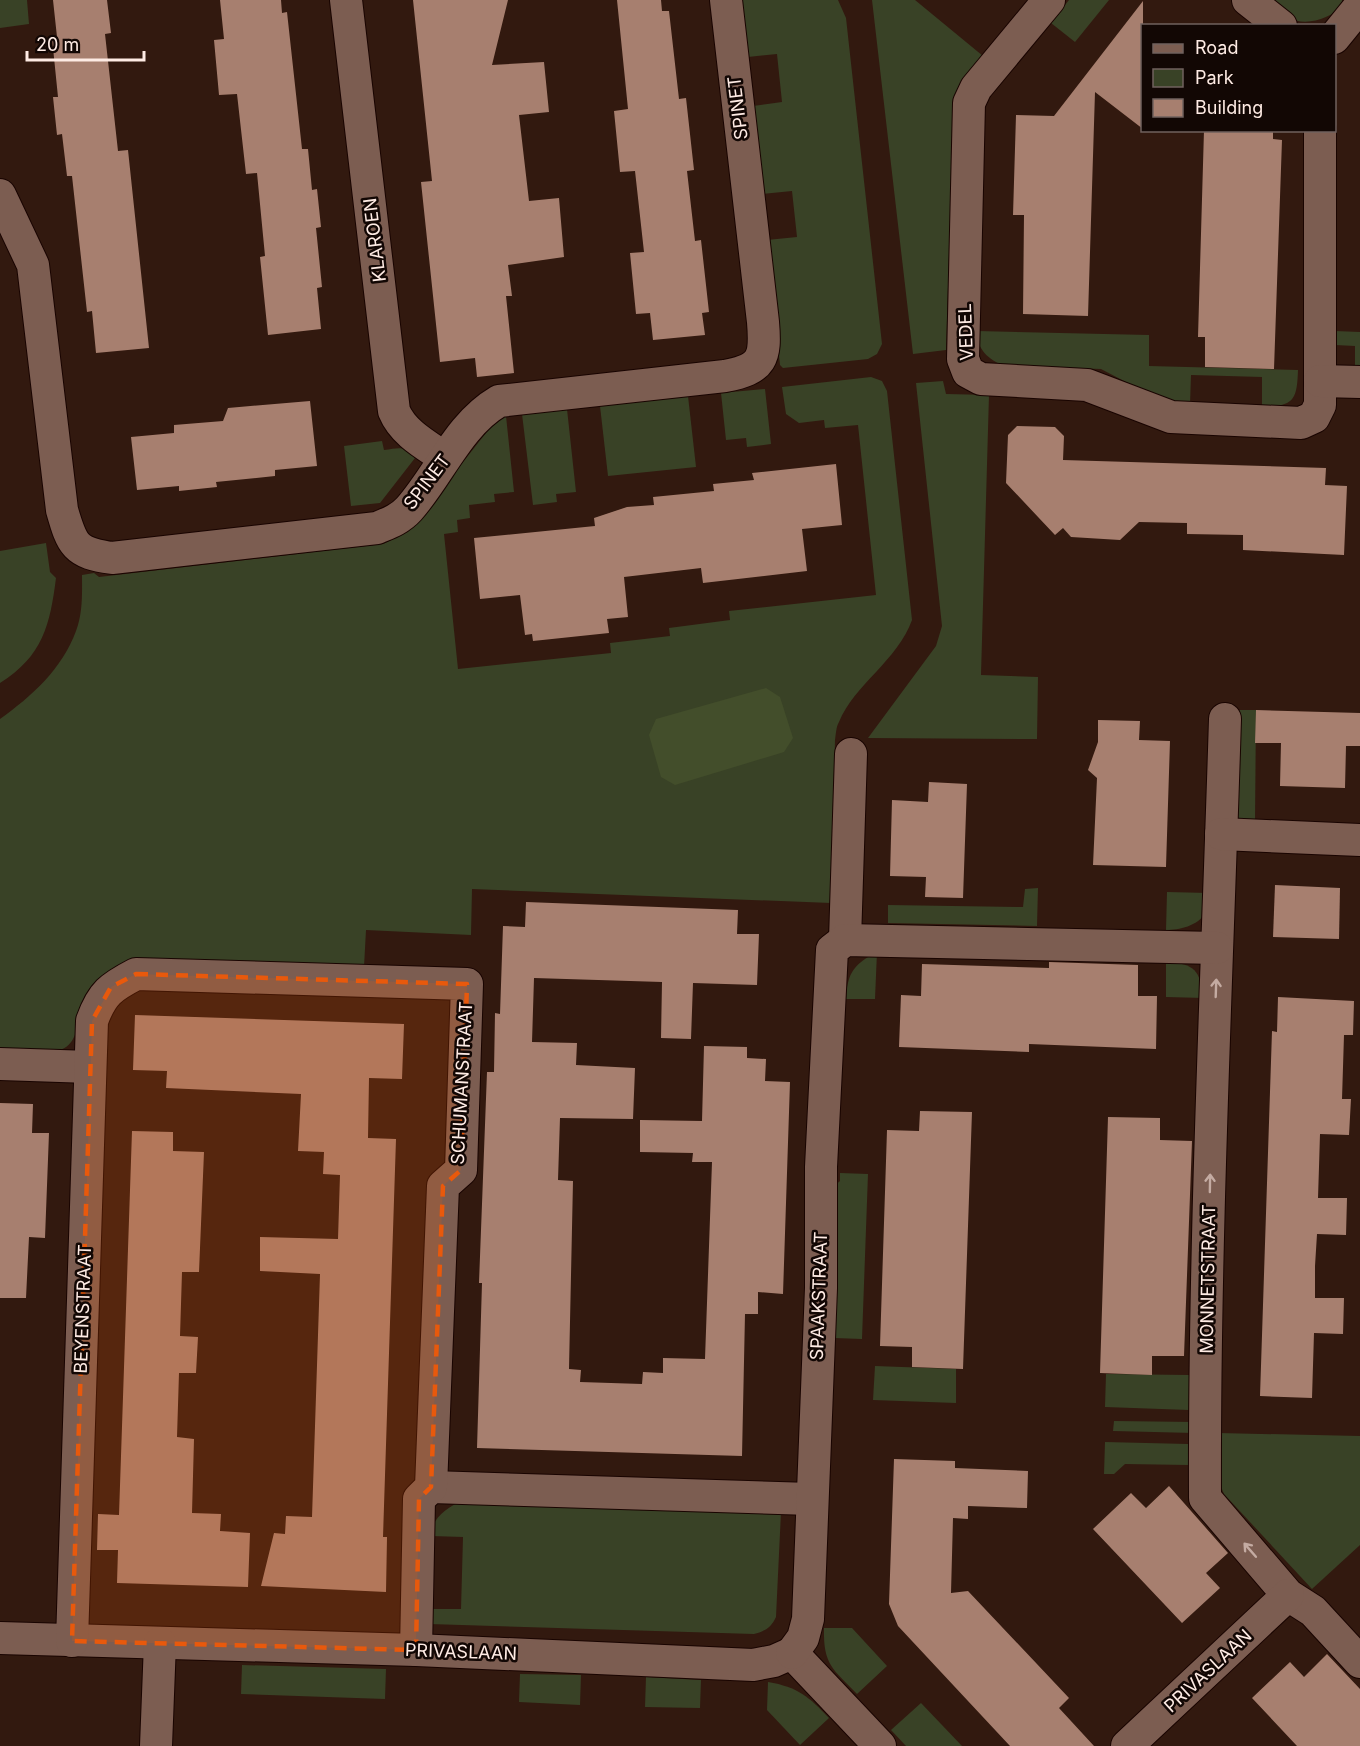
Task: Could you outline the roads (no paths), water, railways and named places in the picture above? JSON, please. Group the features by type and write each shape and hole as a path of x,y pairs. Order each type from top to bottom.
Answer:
{"street":[{"name":"KLAROEN","path":"346,0 394,411 406,430 445,458"},
{"name":"SPINET","path":"0,195 33,265 62,510 68,531 76,546 93,555 112,558 377,528 395,520 409,509 476,419 487,408 499,401 742,373 756,364 764,352 763,322 726,0"},
{"name":"VEDEL","path":"1049,0 976,88 969,103 963,359 968,372 981,379 1087,385 1171,417 1301,423 1314,417 1320,405 1320,132"},
{"path":"1248,0 1278,24"},
{"path":"1336,37 1360,6"},
{"path":"1320,381 1360,382"},
{"name":"MONNETSTRAAT","path":"1225,719 1204,1427 1205,1498 1288,1595 1313,1611 1360,1662"},
{"name":"SPAAKSTRAAT","path":"792,1653 803,1638 808,1619 821,1288 822,1167 832,950 845,940 851,754"},
{"path":"1221,834 1360,840"},
{"path":"845,940 1217,948"},
{"name":"SCHUMANSTRAAT","path":"90,1067 92,1021 99,1002 111,987 136,974 466,984 461,1170 443,1186 431,1487 419,1498 416,1650"},
{"path":"0,1064 90,1067"},
{"name":"BEYENSTRAAT","path":"72,1641 90,1067"},
{"path":"431,1487 811,1499"},
{"name":"PRIVASLAAN","path":"1127,1746 1288,1595"},
{"name":"PRIVASLAAN","path":"0,1638 416,1650 753,1665 774,1662 792,1653"},
{"path":"156,1746 160,1643"},
{"path":"792,1653 880,1746"}]}
